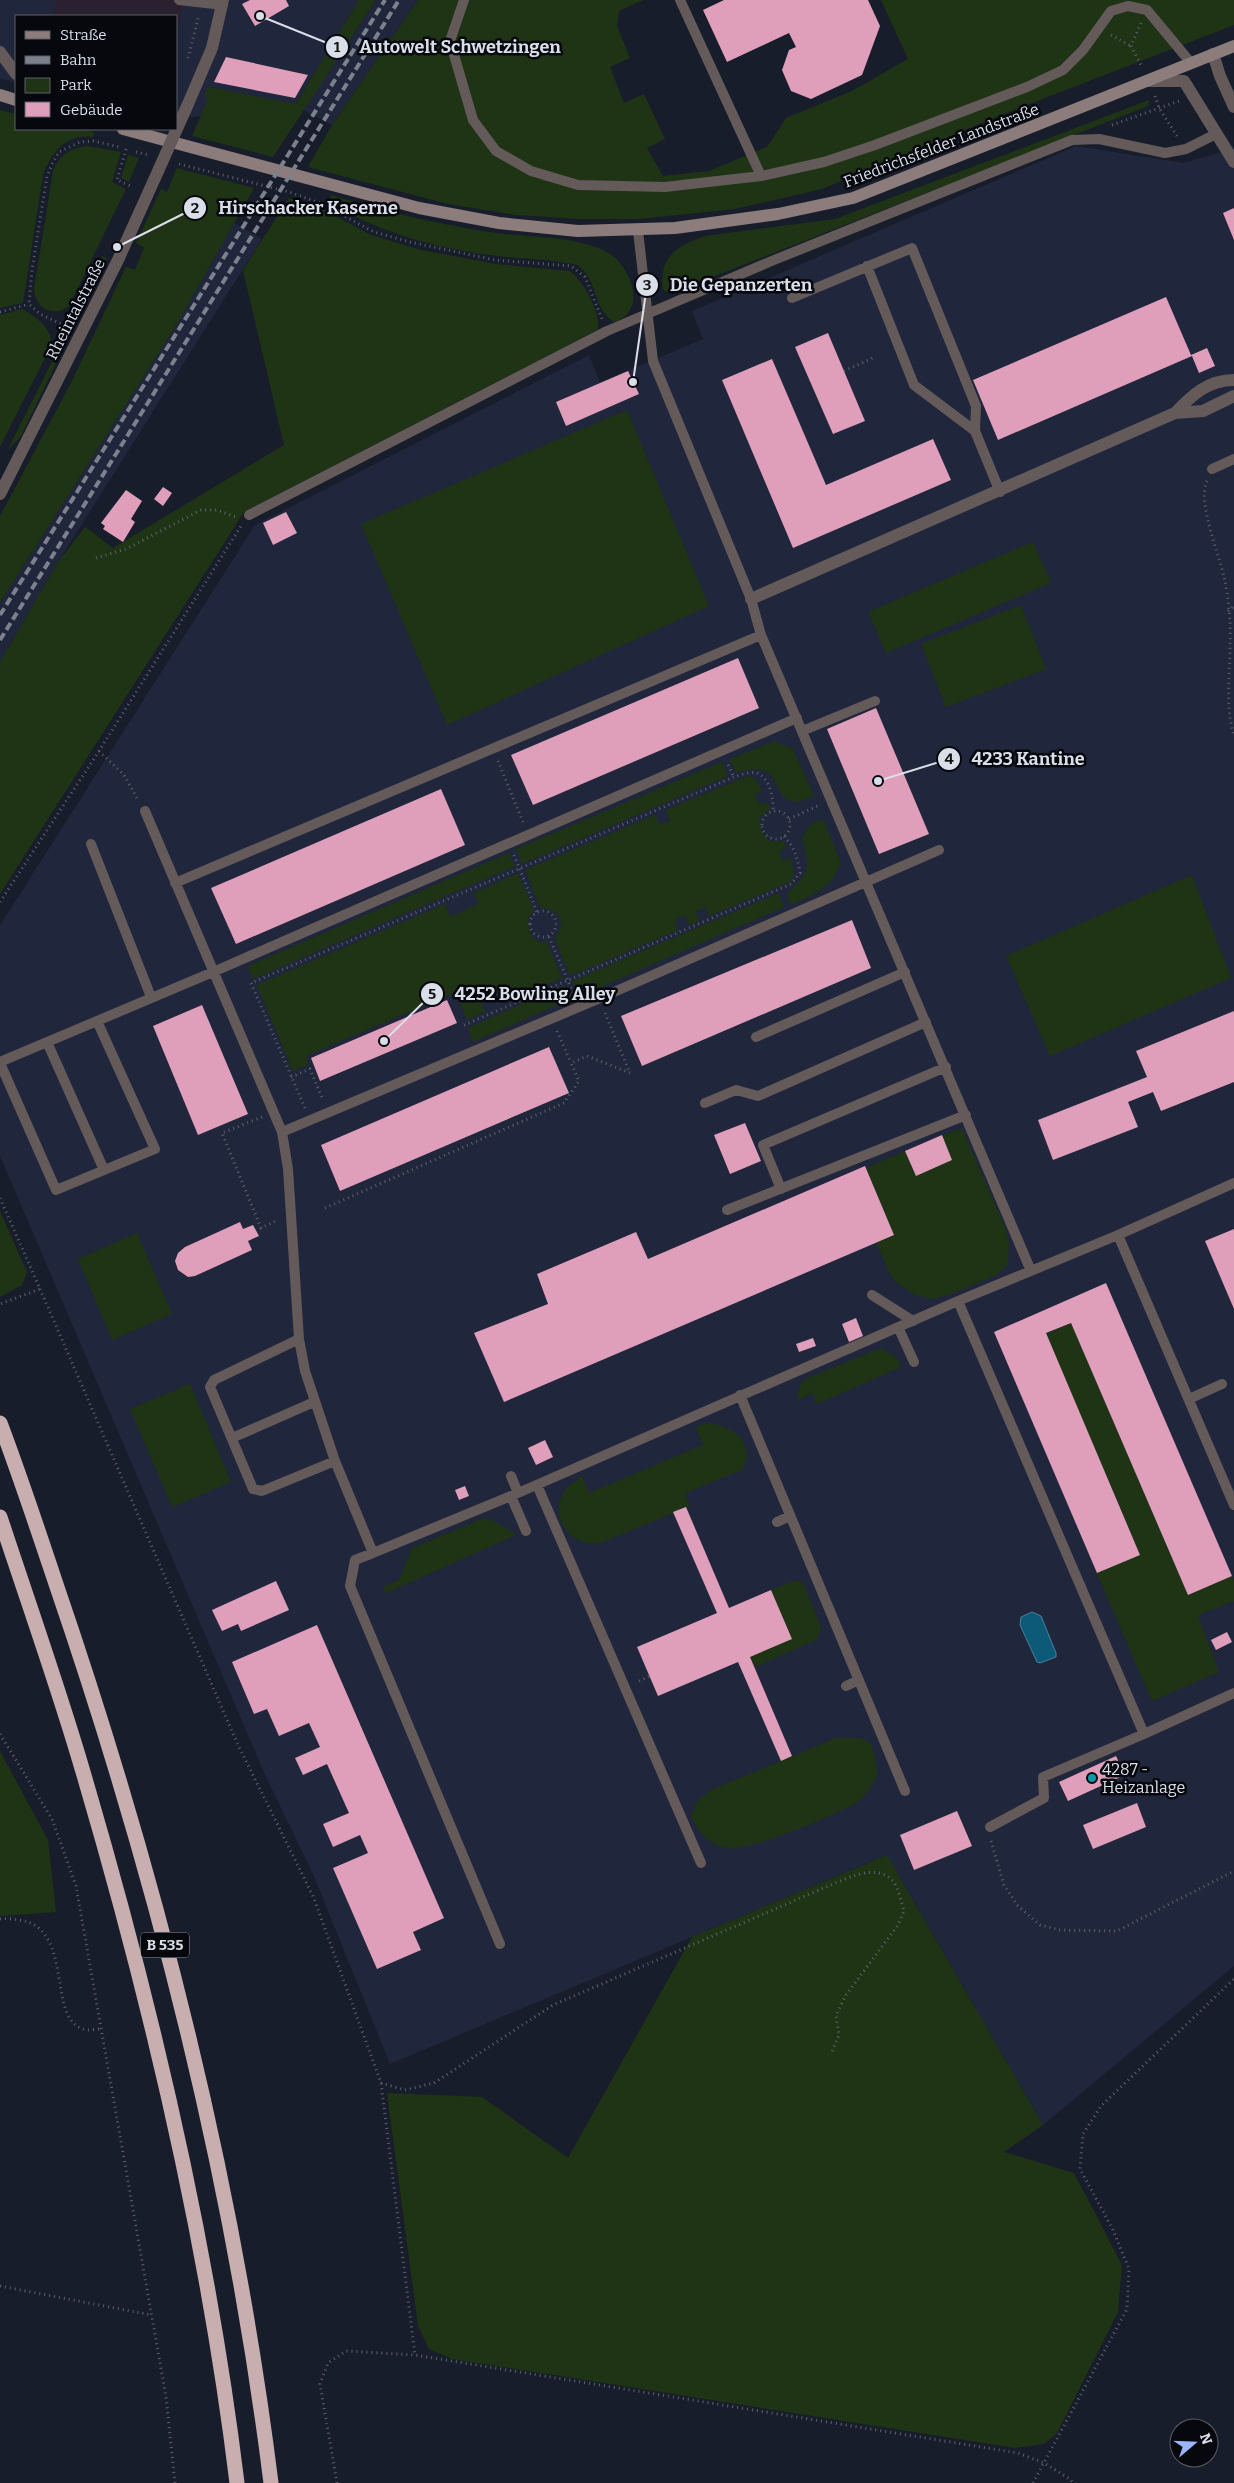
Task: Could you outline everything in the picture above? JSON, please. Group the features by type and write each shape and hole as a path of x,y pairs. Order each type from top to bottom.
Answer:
{"highway":[{"name":"B 535","path":"0,1423 90,1683 144,1864 192,2046 244,2309 271,2483"},
{"name":"B 535","path":"0,1517 78,1752 110,1865 160,2058 190,2197 211,2313 237,2483"}],"main road":[{"name":"Friedrichsfelder Landstraße","path":"127,130 419,208 499,224 578,231 638,231 717,224 852,198 1234,46"},
{"path":"0,95 15,100"}],"street":[{"name":"Rheintalstraße","path":"178,123 212,48 223,2"},
{"path":"0,52 15,73"},
{"path":"1213,54 1220,76 1234,107"},
{"name":"Friedrichsfelder Landstraße","path":"1149,81 1184,81 1234,162"},
{"name":"Rheintalstraße","path":"1,491 118,260 157,163 174,130"},
{"path":"1175,413 1196,391 1223,380 1234,380"},
{"path":"752,599 1000,492 1175,413 1203,411 1234,396"}],"lane":[{"path":"179,0 201,3 223,2"},
{"path":"464,0 450,41 472,120 496,152 531,171 578,185 665,187 761,176 824,162 875,145 1027,87 1063,70 1083,50 1111,11 1128,6 1147,10 1191,63"},
{"path":"680,0 761,176"},
{"path":"249,515 607,331 1072,140 1099,139 1165,152 1186,149 1216,134"},
{"path":"638,231 653,360 752,599 761,635 1031,1271"},
{"path":"792,298 912,248 976,406 975,431 1000,492"},
{"path":"867,266 914,384 975,431"},
{"path":"1212,469 1234,459"},
{"path":"175,883 761,635"},
{"path":"802,731 875,701"},
{"path":"98,1021 155,1149 56,1190 0,1063 797,718"},
{"path":"145,811 282,1132 288,1169 299,1339 305,1371 335,1461 373,1553"},
{"path":"91,844 151,997"},
{"path":"282,1132 579,1007 940,850"},
{"path":"756,1037 905,972"},
{"path":"705,1103 736,1090 758,1096 926,1022"},
{"path":"47,1042 104,1170"},
{"path":"781,1190 763,1145 946,1067"},
{"path":"727,1210 966,1115"},
{"path":"500,1944 350,1586 354,1560 515,1495 740,1395 958,1301 1118,1235 1234,1183"},
{"path":"1118,1235 1234,1505"},
{"path":"872,1295 913,1321"},
{"path":"958,1301 1144,1734"},
{"path":"898,1327 914,1362"},
{"path":"299,1339 214,1380 210,1387 253,1489 262,1491 335,1461"},
{"path":"1189,1399 1222,1384"},
{"path":"740,1395 905,1791"},
{"path":"232,1438 314,1402"},
{"path":"511,1476 526,1531"},
{"path":"537,1485 591,1600 661,1760 701,1864"},
{"path":"777,1522 790,1516"},
{"path":"846,1686 859,1680"},
{"path":"990,1827 1044,1798 1044,1777 1234,1693"}],"path":[{"path":"186,64 201,3"},
{"path":"1097,28 1131,46"},
{"path":"1107,127 1159,108"},
{"path":"29,304 32,270 47,176 59,152 80,142 93,141 126,149 157,163"},
{"path":"126,149 117,180 134,187"},
{"path":"173,162 289,192 320,203 374,232 410,242 495,260 571,266 585,277 607,331"},
{"path":"0,312 29,304"},
{"path":"29,304 40,314 65,326"},
{"path":"844,371 875,358"},
{"path":"1212,469 1204,488 1208,516 1224,578 1228,611 1230,643 1228,716 1234,736"},
{"path":"0,902 100,751 244,522 217,510 201,510 126,549 96,558"},
{"path":"1228,611 1234,606"},
{"path":"1230,643 1234,649"},
{"path":"492,748 528,835"},
{"path":"100,751 124,775 145,811"},
{"path":"310,1120 251,983 750,772 758,773 765,780 774,800 773,811"},
{"path":"789,819 831,800"},
{"path":"773,811 784,814 789,819 789,831 784,836 775,839 766,835 763,822 767,815 773,811"},
{"path":"464,1025 791,884 800,873 798,860 792,844 784,836"},
{"path":"509,843 537,912"},
{"path":"545,910 555,918 557,924 555,931 549,937 543,938 535,935 530,929 532,916 537,912 545,910"},
{"path":"549,937 579,1007"},
{"path":"571,1063 586,1056 630,1073 598,998"},
{"path":"325,1208 564,1103 579,1082 552,1018"},
{"path":"292,1077 310,1069 329,1113"},
{"path":"261,1228 222,1133 274,1112"},
{"path":"0,1198 238,1744 312,1896 381,2084 415,2355"},
{"path":"256,1230 290,1214"},
{"path":"0,1304 40,1289"},
{"path":"637,1682 650,1676"},
{"path":"0,1734 52,1819 76,1886 166,2397 175,2483"},
{"path":"990,1827 991,1842 1004,1885 1017,1904 1040,1925 1060,1930 1117,1931 1234,1871"},
{"path":"381,2084 405,2090 434,2083 553,2005 826,1887 870,1872 890,1878 898,1892 904,1911 898,1925 846,1995 836,2015 839,2035 831,2054"},
{"path":"0,1919 26,1921 40,1927 50,1941 63,1998 71,2021 82,2030 102,2030"},
{"path":"1033,2483 1127,2309 1129,2269 1113,2230 1080,2170 1083,2134 1102,2106 1234,1979"},
{"path":"0,2286 151,2315"},
{"path":"336,2483 320,2384 328,2363 346,2351 415,2355 1018,2453 1044,2463 1070,2479 1073,2483"}],"shaded area":[{"path":"0,0 360,0 296,104 178,119 178,15 15,15 15,83 0,78"},
{"path":"57,0 183,0 178,24 178,15 53,15"},
{"path":"376,0 418,0 332,125 303,110"},
{"path":"1076,146 1184,163 1234,148 1234,1966 1043,2125 887,1855 390,2064 313,1874 266,1777 0,1156 0,925 255,525 589,355 600,382 703,339 692,311"},
{"path":"234,223 262,239 58,562 0,662 0,603 177,324"}],"green space":[{"path":"359,0 376,0 273,157 192,136 208,99 204,95 208,87 296,104"},
{"path":"418,0 643,0 619,11 617,26 630,58 610,67 624,103 644,94 665,139 647,148 663,176 709,171 767,147 786,118 852,91 908,59 881,0 1234,0 1234,25 1006,113 822,189 735,209 638,219 579,219 516,215 448,204 308,167 332,125"},
{"path":"1149,100 1148,106 674,292 667,292 663,289 664,268 667,260 678,248 705,236 835,219"},
{"path":"0,110 15,114 15,130 85,130 94,132 93,137 75,138 67,141 50,159 43,175 23,303 0,308"},
{"path":"87,146 121,152 112,182 126,189 69,306 57,311 51,311 41,306 35,296 34,289 53,171 66,153 76,148"},
{"path":"128,155 139,158 129,182 121,178"},
{"path":"177,168 254,188 177,324 0,603 0,516 71,383 126,267 135,270 144,248 136,243 161,189 167,192"},
{"path":"331,195 390,212 449,225 503,234 577,242 592,246 611,254 622,265 632,287 631,308 621,319 614,322 607,317 602,310 589,278 577,265 557,261 475,253 410,238 349,214 330,203"},
{"path":"289,198 322,209 371,235 421,250 496,264 569,271 574,274 590,298 597,316 597,330 244,512 0,894 0,662 58,562 85,527 113,548 284,445 243,270"},
{"path":"102,256 107,258 21,436 7,451 65,336"},
{"path":"22,309 38,319 46,328 51,340 51,346 0,447 0,315"},
{"path":"627,410 709,606 447,725 361,524"},
{"path":"1033,542 1051,583 886,653 868,612"},
{"path":"1021,605 1046,669 946,707 921,644"},
{"path":"775,741 793,749 814,796 800,801 791,801 785,798 769,774 761,770 751,769 736,773 730,759"},
{"path":"722,762 728,776 522,864 516,849"},
{"path":"748,776 755,779 763,791 755,794 759,804 767,802 770,809 760,817 761,831 771,842 784,841 786,848 779,851 783,861 791,858 794,874 790,882 709,916 706,907 696,911 699,921 689,925 685,916 675,919 678,930 575,974 569,974 555,939 562,923 554,911 540,908 525,870 655,815 660,825 670,821 666,810"},
{"path":"823,819 841,863 827,885 814,894 791,905 787,895 806,872 807,867 807,857 802,837 810,825"},
{"path":"509,853 515,866 253,979 248,967 255,963"},
{"path":"518,873 534,911 529,916 529,926 532,935 537,941 547,942 562,978 514,999 509,988 480,999 485,1012 467,1020 456,992 306,1056 309,1064 293,1071 257,985 445,904 450,917 478,904 474,893"},
{"path":"1192,875 1231,978 1050,1056 1006,956"},
{"path":"779,893 784,907 578,997 572,981"},
{"path":"565,985 571,999 473,1042 468,1028"},
{"path":"962,1129 1005,1227 1009,1242 1008,1264 997,1275 951,1294 933,1299 915,1295 900,1285 890,1275 876,1242 894,1235 866,1168 905,1151 916,1176 952,1160 942,1135"},
{"path":"0,1211 27,1272 22,1285 0,1297"},
{"path":"137,1233 172,1314 112,1340 78,1259"},
{"path":"1071,1323 1188,1595 1232,1576 1234,1582 1234,1601 1198,1615 1219,1672 1152,1701 1097,1573 1140,1554 1046,1334"},
{"path":"883,1349 896,1357 901,1367 817,1404 812,1393 796,1401 801,1383 808,1378 876,1350"},
{"path":"190,1384 231,1482 172,1507 130,1409"},
{"path":"706,1423 724,1427 733,1431 739,1437 747,1451 742,1470 685,1493 690,1506 601,1543 580,1541 565,1529 559,1512 560,1502 564,1492 575,1481 582,1476 589,1493 703,1445 696,1427"},
{"path":"484,1518 496,1522 516,1535 386,1593 383,1587 399,1580 412,1548"},
{"path":"796,1580 803,1583 821,1627 818,1639 755,1667 750,1657 792,1639 771,1590"},
{"path":"836,1738 859,1738 871,1743 877,1774 865,1795 857,1803 791,1832 739,1847 722,1847 710,1841 694,1823 691,1817 697,1802 711,1790"},
{"path":"0,1751 48,1840 56,1912 0,1916"},
{"path":"887,1855 1043,2125 1004,2152 1074,2173 1122,2265 1118,2312 1057,2433 1044,2444 1015,2448 452,2359 429,2349 418,2326 387,2093 482,2097 568,2158 692,1937"}],"water":[{"path":"1032,1612 1041,1616 1056,1653 1056,1657 1040,1663 1037,1662 1020,1625 1021,1617"}],"building":[{"path":"250,0 286,0 289,6 255,26 242,4"},
{"path":"724,0 868,0 880,26 862,75 811,99 791,91 782,70 789,50 796,47 789,33 727,62 703,10"},
{"path":"226,57 308,75 295,98 214,82"},
{"path":"1234,208 1234,240 1223,213"},
{"path":"1166,297 1191,355 1207,348 1215,366 1199,373 1192,356 998,440 973,380"},
{"path":"828,333 865,421 833,434 795,347"},
{"path":"772,359 826,485 933,439 951,480 793,548 722,380"},
{"path":"628,371 639,394 566,426 556,402"},
{"path":"163,487 172,493 163,506 154,499"},
{"path":"126,490 142,501 131,519 135,522 123,542 103,529 105,526 101,523"},
{"path":"286,512 297,533 273,545 263,523"},
{"path":"738,658 759,708 533,805 511,755"},
{"path":"876,708 929,834 879,854 827,729"},
{"path":"441,789 465,845 236,944 211,888"},
{"path":"852,920 871,968 642,1066 621,1016"},
{"path":"447,1000 457,1023 320,1081 311,1058"},
{"path":"202,1005 248,1114 198,1135 153,1026"},
{"path":"1234,1011 1234,1082 1161,1111 1153,1092 1128,1102 1138,1127 1053,1160 1038,1120 1147,1077 1136,1051"},
{"path":"549,1047 569,1093 340,1191 321,1145"},
{"path":"745,1123 761,1161 730,1174 714,1135"},
{"path":"942,1135 952,1160 916,1176 905,1151"},
{"path":"865,1166 894,1235 504,1402 474,1333 548,1304 537,1274 636,1232 648,1259"},
{"path":"240,1222 243,1229 253,1225 259,1236 248,1241 252,1250 195,1276 188,1277 178,1270 175,1261 178,1253 185,1247"},
{"path":"1234,1229 1234,1309 1205,1241"},
{"path":"1106,1283 1232,1576 1188,1595 1071,1323 1046,1333 1140,1555 1097,1573 994,1332"},
{"path":"856,1318 863,1336 849,1342 842,1324"},
{"path":"813,1338 816,1346 799,1352 796,1344"},
{"path":"545,1440 553,1457 536,1465 528,1448"},
{"path":"465,1486 469,1496 459,1500 455,1490"},
{"path":"686,1507 729,1608 771,1590 792,1639 750,1657 792,1756 781,1761 738,1662 658,1696 637,1647 717,1613 673,1512"},
{"path":"276,1581 289,1610 241,1631 238,1624 222,1631 212,1610"},
{"path":"317,1625 444,1918 413,1932 421,1950 377,1969 333,1868 368,1853 360,1835 333,1847 323,1824 349,1813 327,1764 303,1775 295,1758 320,1747 309,1723 279,1736 267,1709 254,1714 232,1662"},
{"path":"1227,1632 1232,1642 1216,1650 1211,1640"},
{"name":"4287 - Heizanlage","path":"1116,1756 1125,1775 1068,1801 1059,1782"},
{"path":"1137,1803 1146,1827 1093,1849 1083,1825"},
{"path":"957,1811 972,1846 914,1870 900,1835"}],"railway":[{"path":"0,615 385,0"},
{"path":"0,640 399,0"}],"place":[{"name":"Autowelt Schwetzingen","path":"260,16"},
{"name":"Hirschacker Kaserne","path":"117,247"},
{"name":"Die Gepanzerten","path":"633,382"},
{"name":"4233 Kantine","path":"878,781"},
{"name":"4252 Bowling Alley","path":"384,1041"},
{"name":"4287 - Heizanlage","path":"1092,1778"}]}
